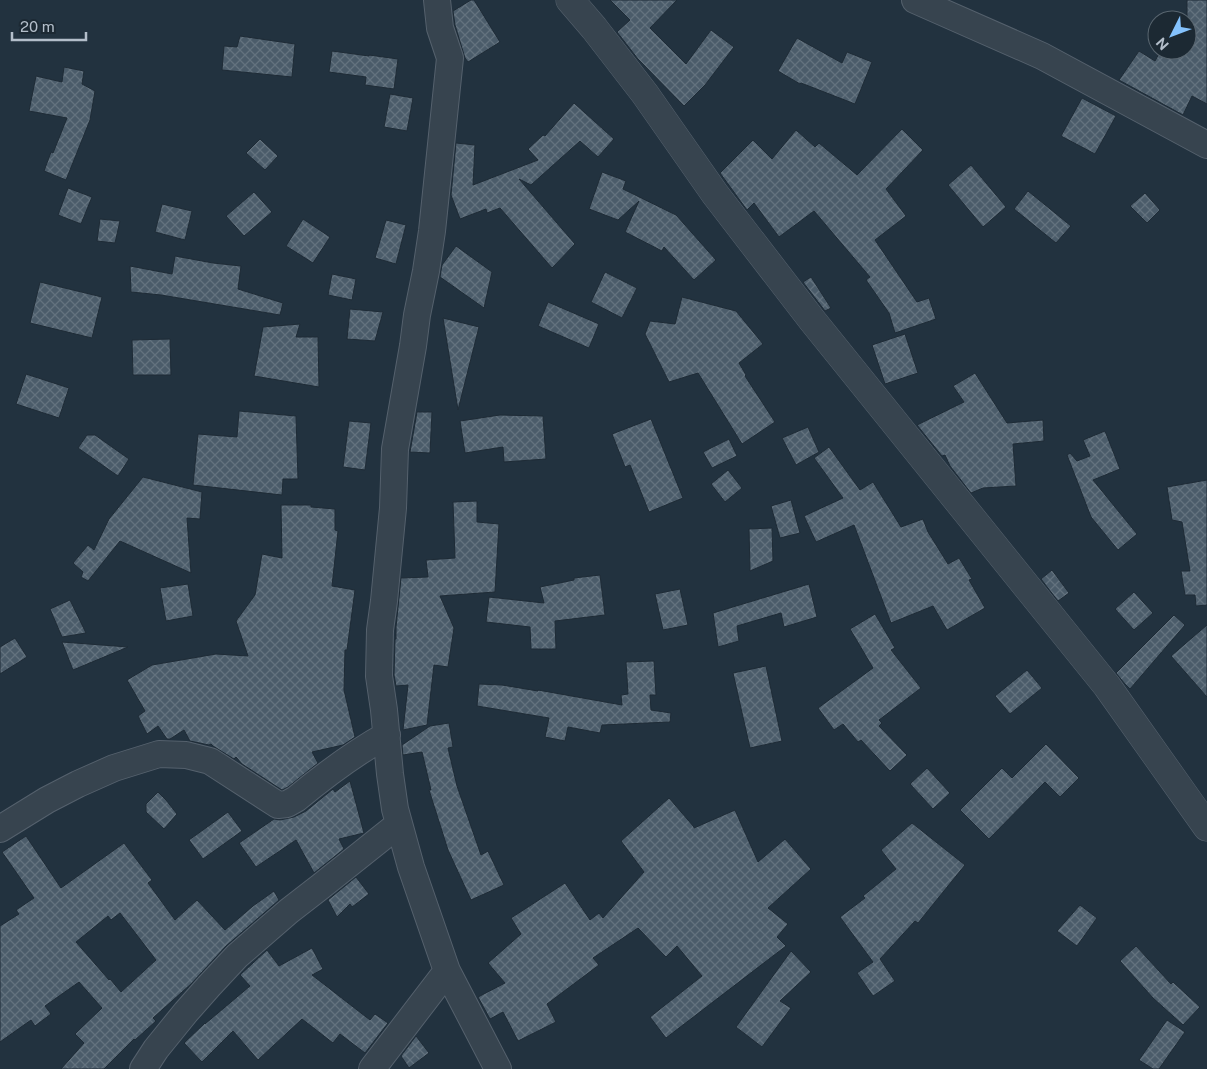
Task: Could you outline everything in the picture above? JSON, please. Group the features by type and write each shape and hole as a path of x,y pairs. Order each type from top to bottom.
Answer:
{"street":[{"path":"437,0 440,28 450,58 432,231 395,449 394,508 380,630 379,676 395,808 414,874 447,971 498,1069"},
{"path":"570,0 646,94 715,194 812,320 1107,686 1207,827"},
{"path":"915,0 1042,56 1207,145"},
{"path":"0,828 78,784 114,768 159,754 186,755 210,761 278,805 287,804 366,746 387,735"},
{"path":"143,1069 156,1049 186,1012 237,956 288,911 399,824"},
{"path":"372,1069 447,971"}],"building":[{"path":"474,0 500,42 468,62 465,58 455,25 453,11"},
{"path":"610,0 677,0 650,28 686,64 711,30 734,47 705,85 684,106 638,59 617,32 630,20"},
{"path":"1187,0 1207,0 1207,104 1192,96 1183,115 1119,80 1139,51 1147,56 1147,60 1197,60 1197,10 1187,10"},
{"path":"240,36 295,44 292,77 222,70 224,46 237,47"},
{"path":"797,38 842,63 847,52 872,62 855,104 800,84 778,71"},
{"path":"332,51 398,59 394,89 365,85 366,77 329,72"},
{"path":"64,67 84,71 82,84 95,91 90,120 66,180 44,171 67,118 29,111 36,76 62,82"},
{"path":"390,94 413,98 407,131 384,127"},
{"path":"1082,98 1116,116 1095,154 1061,136"},
{"path":"574,103 614,139 598,157 580,141 531,185 519,179 575,244 552,268 500,208 487,213 486,209 460,219 451,195 456,143 475,145 473,185 538,160 528,149 543,135 545,136"},
{"path":"902,129 923,150 886,189 906,216 875,240 917,302 929,298 936,319 895,333 889,313 866,280 870,277 814,211 779,237 754,203 747,210 720,173 753,140 772,159 796,130 815,147 819,143 857,175"},
{"path":"260,139 278,156 265,170 246,153"},
{"path":"971,165 1006,207 983,227 948,185"},
{"path":"602,172 626,181 623,189 676,215 716,260 694,280 664,247 662,251 625,232 639,201 618,220 589,209"},
{"path":"68,188 92,197 81,224 58,215"},
{"path":"1028,191 1071,226 1056,243 1014,209"},
{"path":"254,192 272,212 244,236 226,216"},
{"path":"1145,193 1160,210 1147,223 1130,206"},
{"path":"162,204 192,211 185,240 155,232"},
{"path":"100,219 120,221 115,243 97,241"},
{"path":"303,219 330,237 313,263 286,246"},
{"path":"386,220 406,225 396,264 375,258"},
{"path":"456,246 492,272 484,308 440,277 442,265"},
{"path":"175,256 241,266 238,289 283,303 280,315 161,295 131,292 130,266 172,274"},
{"path":"605,272 637,288 622,318 591,302"},
{"path":"332,274 356,279 352,300 328,295"},
{"path":"811,277 831,308 825,311 803,282"},
{"path":"40,282 102,297 92,338 30,323"},
{"path":"682,297 736,311 763,344 739,363 745,376 775,422 742,444 698,373 669,382 645,334 650,321 675,324"},
{"path":"548,302 599,324 589,348 538,326"},
{"path":"350,309 383,312 375,341 347,339"},
{"path":"443,318 479,327 458,410"},
{"path":"300,324 296,337 318,337 319,387 254,376 263,327"},
{"path":"905,334 918,373 885,384 872,345"},
{"path":"170,339 171,375 133,375 132,340"},
{"path":"975,373 1007,423 1043,420 1044,441 1013,444 1016,486 983,488 971,493 950,466 945,455 942,456 917,425 964,402 953,386"},
{"path":"26,374 69,388 59,418 16,404"},
{"path":"239,411 296,416 298,479 283,479 282,495 193,485 198,434 237,437"},
{"path":"417,412 432,412 430,453 410,452"},
{"path":"500,415 543,416 546,459 504,462 503,447 465,453 460,421"},
{"path":"651,419 683,498 649,512 630,465 625,467 612,434"},
{"path":"349,421 371,423 365,470 343,467"},
{"path":"808,427 819,452 796,465 782,438"},
{"path":"1105,431 1120,469 1093,480 1137,534 1118,550 1091,517 1067,455 1070,453 1077,461 1090,456 1083,440"},
{"path":"87,435 95,435 129,459 118,476 78,448"},
{"path":"729,439 737,456 712,468 703,452"},
{"path":"829,447 860,490 873,482 901,527 923,519 928,532 948,564 959,558 972,579 969,580 985,608 947,630 933,606 891,623 854,525 816,542 804,516 843,498 814,458"},
{"path":"728,470 742,488 725,502 711,484"},
{"path":"143,477 202,492 200,519 187,518 191,573 120,541 88,581 81,577 83,572 73,563 88,545 94,550 109,519"},
{"path":"1207,480 1207,605 1196,606 1195,595 1185,595 1181,571 1190,571 1182,522 1172,520 1167,487"},
{"path":"791,500 800,533 780,538 771,506"},
{"path":"477,501 477,522 499,524 495,592 440,596 454,628 448,667 434,665 427,725 403,730 408,685 396,686 394,675 395,639 401,578 428,577 426,560 455,558 453,502"},
{"path":"281,505 311,505 311,507 335,509 335,530 338,531 332,586 355,590 347,650 345,650 344,690 355,737 343,745 312,752 318,763 282,790 242,764 236,757 234,759 211,744 190,741 184,730 170,739 167,739 158,726 147,734 138,716 145,711 127,680 152,665 216,654 248,656 236,621 255,595 262,554 282,558"},
{"path":"772,528 773,561 750,571 749,529"},
{"path":"1052,570 1069,593 1058,601 1041,579"},
{"path":"600,575 605,615 555,621 556,649 531,649 530,627 486,622 489,597 544,603 540,587 574,580 574,578"},
{"path":"188,584 193,616 166,621 160,588"},
{"path":"809,584 817,617 784,627 781,613 737,626 739,641 718,647 713,613"},
{"path":"680,589 688,625 663,630 655,594"},
{"path":"1134,592 1153,613 1134,630 1115,609"},
{"path":"70,600 86,633 62,637 50,609"},
{"path":"875,614 895,648 891,650 921,688 879,720 882,723 879,726 907,755 890,771 861,740 858,742 843,724 834,730 818,708 873,668 850,629"},
{"path":"1174,615 1185,625 1130,689 1116,673"},
{"path":"1207,625 1207,697 1171,656"},
{"path":"15,638 27,657 0,674 0,647"},
{"path":"62,642 128,647 73,670"},
{"path":"654,661 656,695 650,695 651,710 671,713 670,722 602,725 600,733 568,727 565,741 545,737 549,718 477,706 479,684 538,690 622,705 621,695 628,694 626,662"},
{"path":"766,666 782,741 750,748 733,673"},
{"path":"1027,670 1042,688 1010,714 995,696"},
{"path":"449,723 453,747 448,748 457,786 481,855 488,851 504,885 471,900 448,850 429,790 431,790 422,752 403,755 402,745 430,726"},
{"path":"1046,744 1079,778 1060,797 1045,782 989,839 960,810 1002,768 1012,778"},
{"path":"927,768 950,793 933,809 910,784"},
{"path":"350,781 364,833 339,839 344,849 314,873 296,840 256,867 239,843 274,819 280,820 294,817 306,811 333,789 335,792"},
{"path":"158,792 177,814 164,829 146,812 146,804"},
{"path":"669,798 694,828 735,810 758,862 785,839 811,869 768,908 788,924 777,937 786,946 666,1038 650,1017 702,976 677,946 666,957 638,928 593,958 599,965 547,1004 556,1022 518,1041 503,1012 490,1019 478,997 505,983 488,963 521,934 511,918 565,883 590,920 599,913 603,918 644,872 621,841"},
{"path":"228,812 242,831 203,859 189,840"},
{"path":"912,823 965,865 918,923 915,921 880,959 895,981 873,996 857,973 873,962 840,917 865,898 863,896 896,869 881,850"},
{"path":"26,836 61,888 124,843 152,880 148,883 175,920 197,900 225,930 274,891 279,900 226,946 191,984 153,1018 156,1021 134,1039 104,1069 61,1069 84,1043 75,1034 102,1008 79,982 45,1006 51,1014 35,1026 31,1020 0,1042 0,926 19,914 16,910 34,898 2,852","holes":["120,913 156,960 121,992 76,942 108,916 111,920"]},
{"path":"356,877 369,894 352,907 350,904 337,917 328,900"},
{"path":"1080,905 1097,918 1077,946 1057,931"},
{"path":"1136,946 1171,984 1173,982 1200,1007 1183,1025 1153,998 1120,961"},
{"path":"312,948 323,969 312,975 370,1020 375,1014 388,1023 365,1053 340,1034 333,1043 302,1019 258,1060 233,1031 202,1062 184,1043 250,986 240,975 267,950 279,966"},
{"path":"791,951 811,972 780,1001 791,1008 762,1047 736,1027"},
{"path":"1167,1020 1185,1032 1159,1069 1153,1069 1139,1060"},
{"path":"416,1036 429,1053 409,1068 401,1056"}]}
